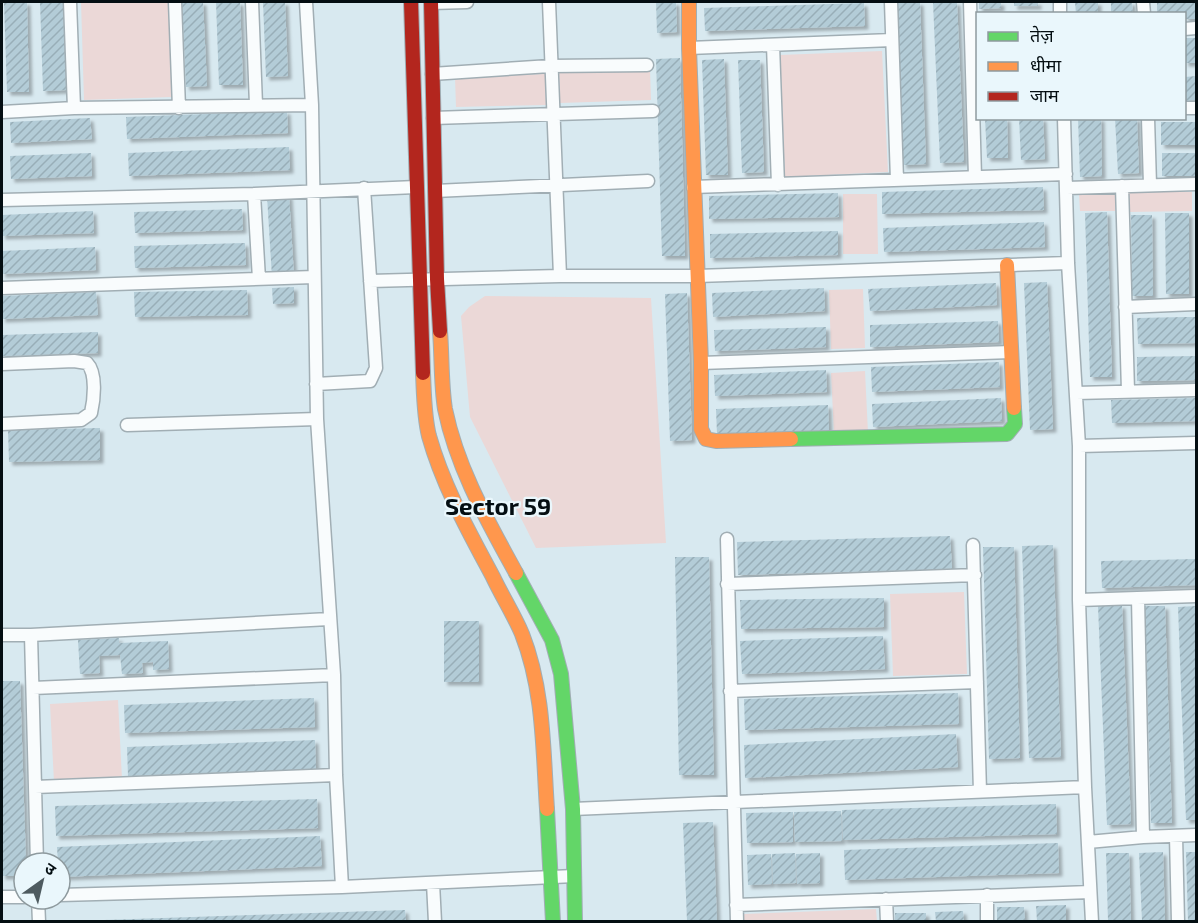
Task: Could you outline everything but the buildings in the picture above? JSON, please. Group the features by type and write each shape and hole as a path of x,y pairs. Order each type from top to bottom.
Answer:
{"street":[{"path":"70,2 74,108"},
{"path":"176,2 179,108"},
{"path":"252,2 256,105"},
{"path":"306,2 312,105 317,419 334,675 342,887"},
{"path":"411,2 423,396 429,435 462,518 521,632 534,668 541,714 553,921"},
{"path":"467,2 431,2 437,279 445,407 457,455 488,522 552,640 558,657 565,705 573,809 575,921"},
{"path":"549,2 560,276"},
{"path":"689,2 693,187 701,363 701,429 706,439 716,441 1007,434 1015,424 1007,265"},
{"path":"891,2 897,180"},
{"path":"970,2 975,177"},
{"path":"689,48 892,40"},
{"path":"773,45 778,185"},
{"path":"432,74 550,66 647,65"},
{"path":"2,112 74,108 312,105"},
{"path":"433,118 652,111"},
{"path":"1064,120 1068,263 1078,446 1079,600 1092,921"},
{"path":"1148,120 1150,185"},
{"path":"693,187 1066,174"},
{"path":"435,191 556,184 648,182"},
{"path":"1067,188 1197,184"},
{"path":"1122,186 1128,391"},
{"path":"2,200 254,194 416,187"},
{"path":"316,384 370,381 376,368 364,188"},
{"path":"254,194 259,279"},
{"path":"370,281 560,276 697,276 1068,263"},
{"path":"2,288 314,277"},
{"path":"1125,307 1197,304"},
{"path":"701,363 1011,352"},
{"path":"2,364 74,361 87,363 92,372 93,405 91,413 81,420 2,424"},
{"path":"1076,393 1197,390"},
{"path":"127,425 317,419"},
{"path":"1078,446 1197,443"},
{"path":"727,539 736,921"},
{"path":"973,545 980,792"},
{"path":"728,584 975,575"},
{"path":"1079,600 1197,596"},
{"path":"1138,598 1143,837"},
{"path":"2,635 329,619"},
{"path":"31,635 37,851"},
{"path":"33,688 334,675"},
{"path":"730,691 977,682"},
{"path":"35,787 336,775"},
{"path":"573,809 1085,787"},
{"path":"1088,842 1197,835"},
{"path":"1176,836 1178,921"},
{"path":"72,895 342,887 574,876"},
{"path":"433,883 435,921"},
{"path":"736,905 1090,891"},
{"path":"987,895 987,921"},
{"path":"886,899 887,921"}],"shaded area":[{"path":"81,2 169,2 172,97 84,100"},
{"path":"882,51 888,172 785,177 780,55"},
{"path":"650,70 651,100 560,103 559,72"},
{"path":"545,74 546,105 456,107 455,77"},
{"path":"1127,192 1192,192 1192,211 1127,212"},
{"path":"843,194 877,194 878,254 843,254"},
{"path":"1079,194 1115,194 1115,211 1080,211"},
{"path":"863,289 865,348 831,349 829,290"},
{"path":"485,296 651,298 666,543 536,548 470,417 461,316"},
{"path":"865,371 868,433 834,434 831,373"},
{"path":"964,592 967,674 893,676 890,594"},
{"path":"118,700 122,779 54,782 50,704"},
{"path":"876,909 877,921 743,921 743,914"}],"traffic: fast":[{"path":"791,439 1007,434 1015,424 1014,408"},
{"path":"516,573 552,640 561,674 573,809 575,922"},
{"path":"547,809 553,922"}],"traffic: slow":[{"path":"689,2 701,363 701,429 706,439 716,441 791,439"},
{"path":"1007,265 1014,408"},
{"path":"440,331 442,380 450,431 474,493 516,573"},
{"path":"423,373 427,428 435,455 466,526 519,627 529,655 539,698 547,809"}],"traffic: jam":[{"path":"411,2 423,373"},
{"path":"431,2 440,331"}],"district":[{"name":"Sector 59","path":"498,507"}]}
